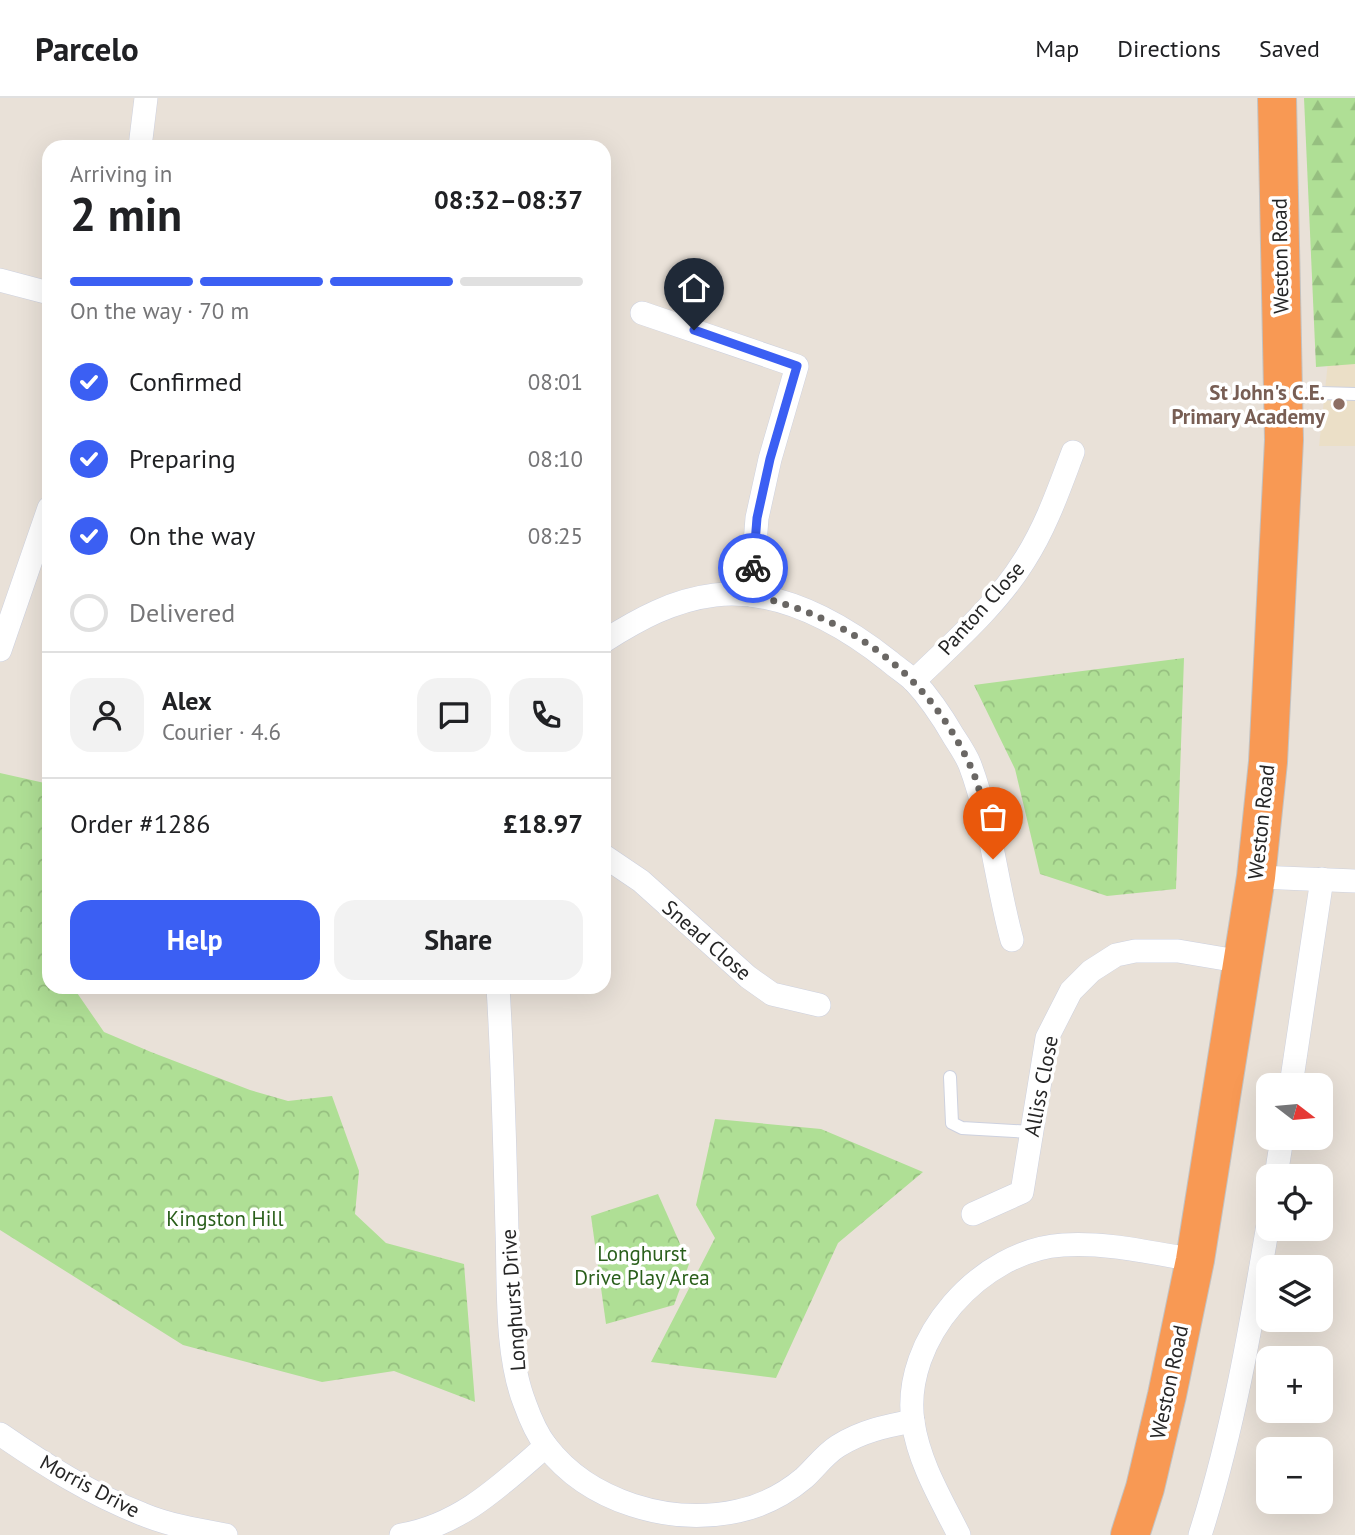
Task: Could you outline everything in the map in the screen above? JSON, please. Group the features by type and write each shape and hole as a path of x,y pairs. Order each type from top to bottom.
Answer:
{"highway":[{"name":"Weston Road","path":"1130,1535 1145,1488 1167,1395 1195,1260 1256,877 1268,762 1283,440 1277,98"}],"street":[{"path":"141,140 146,98"},
{"path":"0,280 42,291"},
{"path":"642,313 797,366 770,459 757,518 751,595"},
{"name":"Panton Close","path":"914,681 975,622 1023,563 1041,531 1073,452"},
{"path":"0,650 42,528"},
{"path":"611,637 644,616 685,600 717,595 751,595 821,616 864,641 914,681 947,723 969,762 984,814 1012,940"},
{"name":"Snead Close","path":"611,861 641,881 748,977 772,994 819,1005"},
{"path":"1256,877 1355,880"},
{"path":"1293,1073 1322,879"},
{"name":"Alliss Close","path":"973,1214 1022,1192 1047,1038 1071,991 1091,971 1116,956 1135,951 1178,951 1243,962"},
{"name":"Longhurst Drive","path":"498,994 509,1310 515,1366 523,1401 546,1446 580,1477 605,1493 632,1505 681,1515 709,1514 738,1511 786,1492 845,1441 878,1427 913,1421"},
{"path":"1200,1535 1213,1496 1236,1401 1265,1241"},
{"path":"959,1535 920,1453 912,1401 916,1373 928,1343 943,1317 962,1294 980,1278 1008,1261 1035,1249 1062,1245 1123,1248 1195,1260"},
{"name":"Morris Drive","path":"0,1434 75,1483 144,1516 226,1535"},
{"path":"401,1535 421,1532 478,1504 546,1446"}],"lane":[{"path":"1282,397 1320,393 1355,394"},
{"path":"950,1077 951,1123 962,1128 1031,1132"}],"shaded area":[{"name":"St John's C.E. Primary Academy","path":"1328,362 1355,362 1355,446 1319,446"}],"green space":[{"path":"1304,98 1355,98 1355,364 1316,367"},
{"path":"1184,658 1176,889 1107,896 1040,874 1015,769 974,685"},
{"name":"Kingston Hill","path":"0,773 42,782 42,994 78,994 104,1032 250,1090 288,1101 332,1096 359,1171 355,1214 386,1243 464,1264 475,1402 394,1371 322,1382 183,1345 0,1230"},
{"path":"715,1119 821,1129 923,1172 838,1243 776,1378 651,1362 715,1238 696,1205"},
{"name":"Longhurst Drive Play Area","path":"658,1194 689,1264 674,1305 606,1324 591,1216"}],"way so far":[{"path":"753,568 751,595 821,616 864,641 914,681 947,723 969,762 993,859"}],"place":[{"name":"St John's C.E. Primary Academy","path":"1339,404"}],"route":[{"path":"694,330 797,366 770,459 757,518 753,568"}]}
